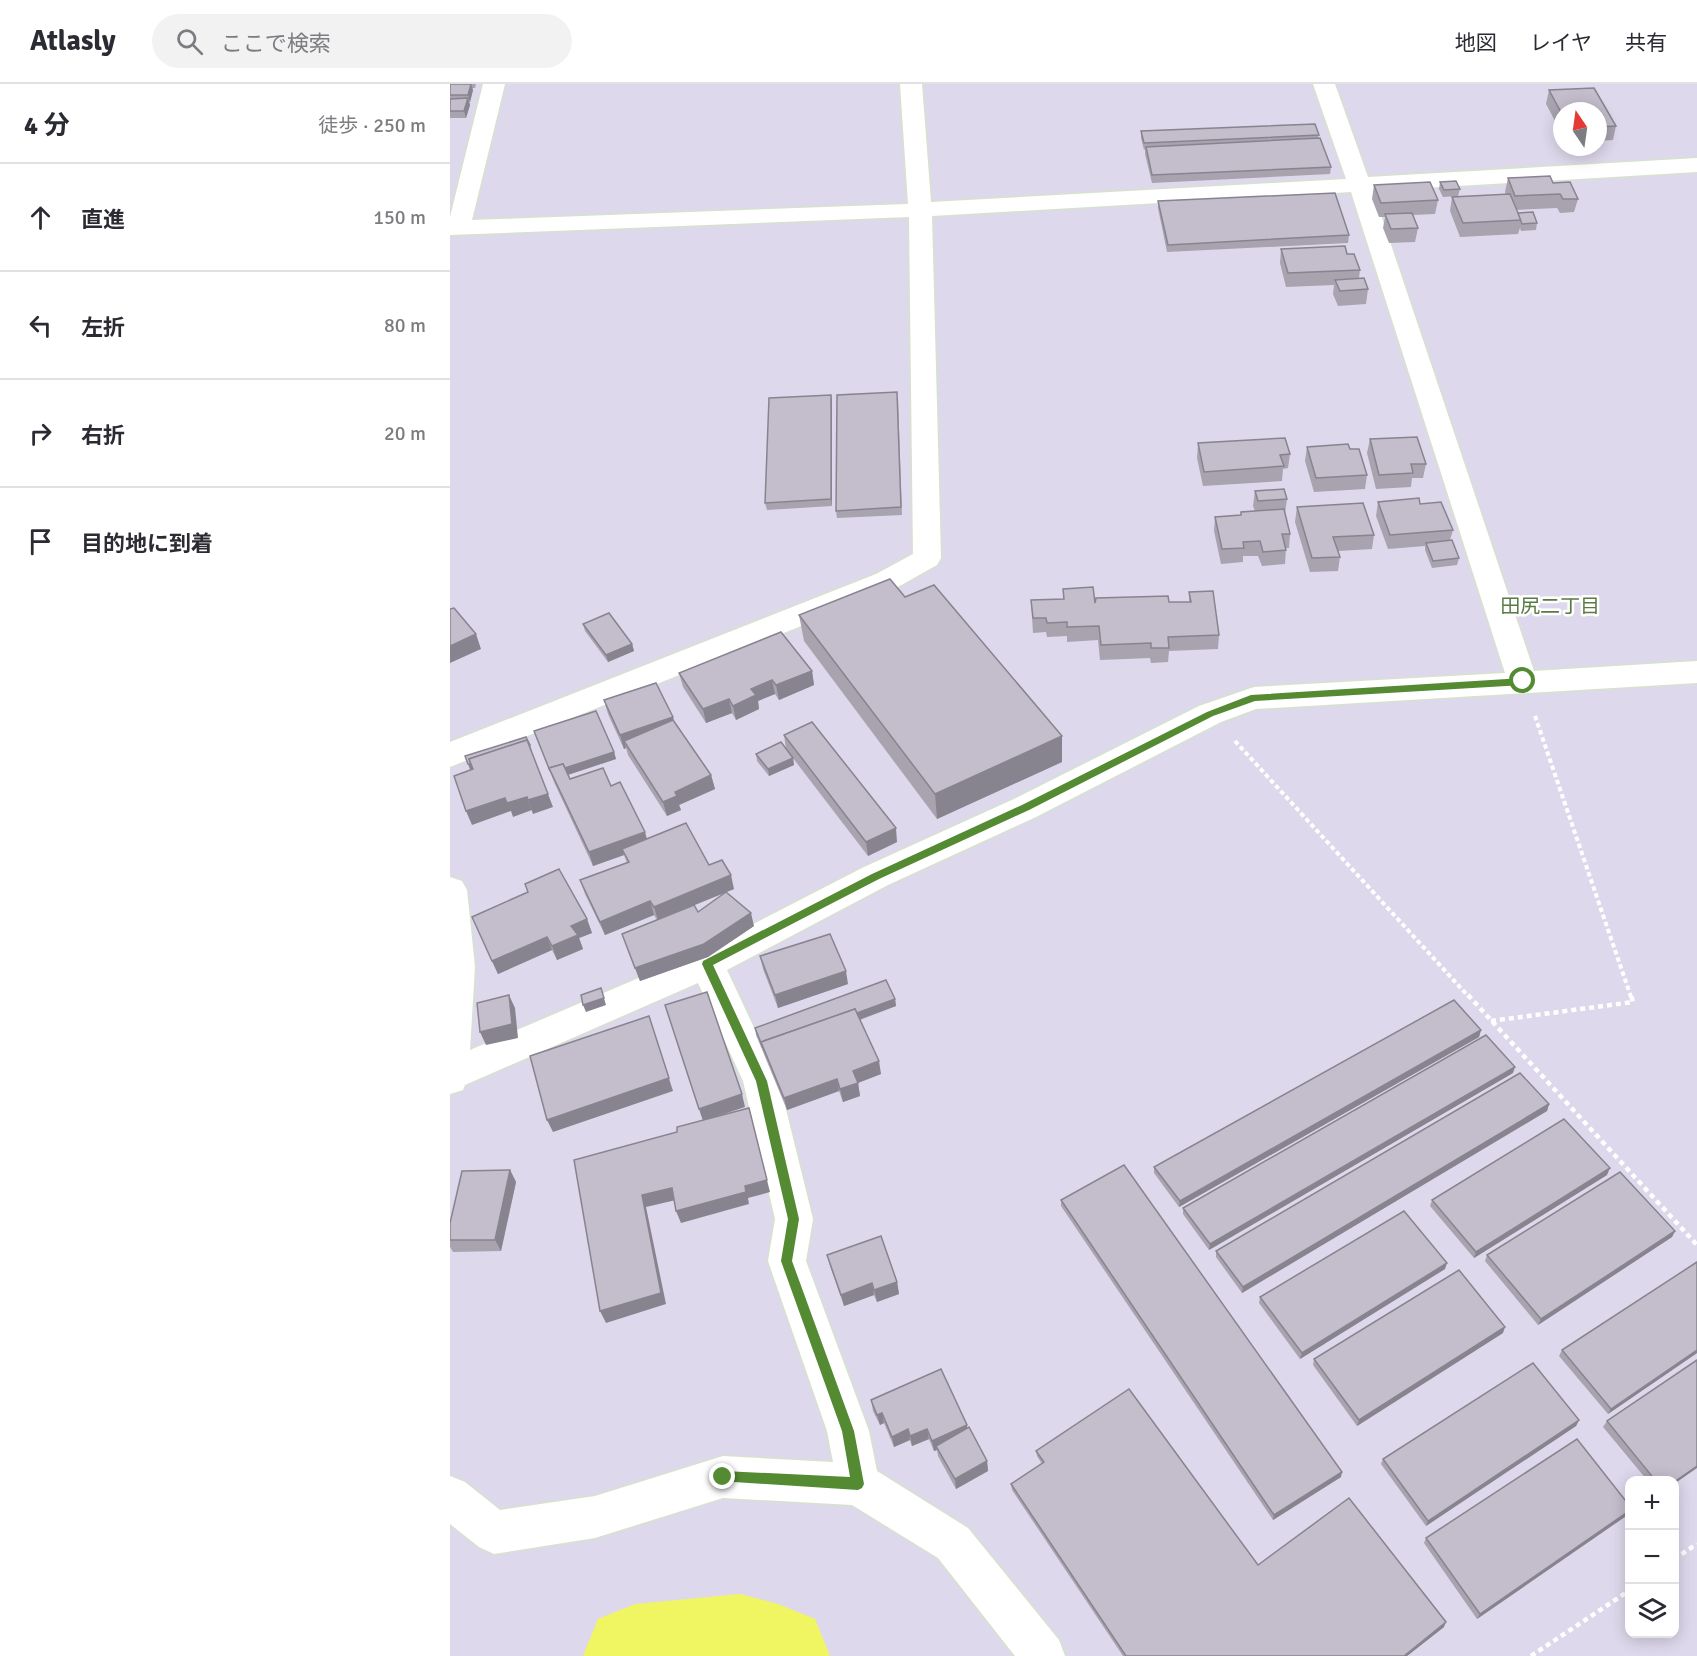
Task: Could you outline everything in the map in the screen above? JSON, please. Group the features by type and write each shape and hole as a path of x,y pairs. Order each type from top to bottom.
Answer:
{"street":[{"path":"494,84 455,227 920,210 1697,165"},
{"path":"450,755 886,581 927,558 920,210 911,84"},
{"path":"1324,84 1360,186 1523,681"},
{"path":"450,890 458,967 450,1076 707,964 876,876 1025,808 1210,714 1254,698 1697,672"},
{"path":"707,964 761,1081 794,1219 787,1261 848,1431 858,1484"},
{"path":"450,1497 494,1532 595,1517 723,1477 858,1484 953,1543 1043,1656"}],"path":[{"path":"1491,1021 1633,1002 1523,681"},
{"path":"1210,714 1697,1245"},
{"path":"1679,1556 1697,1544"},
{"path":"1531,1656 1625,1593"}],"building":[{"path":"450,84 471,84 468,95 450,95"},
{"path":"1594,88 1602,102 1556,102 1549,90"},
{"path":"468,98 464,111 450,111 450,99"},
{"path":"1607,110 1616,126 1607,126"},
{"path":"1315,124 1319,135 1144,143 1141,131"},
{"path":"1320,138 1331,167 1152,175 1146,147"},
{"path":"1550,176 1553,183 1570,182 1578,199 1563,199 1560,194 1515,196 1508,178"},
{"path":"1456,181 1460,189 1444,190 1440,182"},
{"path":"1430,182 1438,200 1381,203 1374,185"},
{"path":"1335,193 1349,235 1168,245 1158,201"},
{"path":"1510,194 1521,220 1463,223 1452,197"},
{"path":"1533,212 1537,223 1522,224 1518,213"},
{"path":"1412,213 1418,228 1391,229 1385,214"},
{"path":"1345,246 1347,254 1354,254 1360,270 1288,273 1281,249"},
{"path":"1364,278 1368,289 1340,291 1335,280"},
{"path":"897,392 901,507 836,511 837,395"},
{"path":"831,395 831,499 765,503 769,398"},
{"path":"1417,437 1426,464 1411,464 1413,473 1379,475 1370,439"},
{"path":"1285,438 1290,454 1280,455 1284,466 1204,472 1198,443"},
{"path":"1348,444 1350,449 1359,449 1367,475 1316,478 1307,447"},
{"path":"1284,489 1287,499 1258,501 1255,491"},
{"path":"1419,498 1420,504 1441,502 1453,530 1390,535 1378,502"},
{"path":"1363,503 1374,535 1333,537 1340,557 1312,558 1297,507"},
{"path":"1284,509 1290,534 1282,534 1286,550 1263,552 1260,541 1243,542 1244,548 1222,549 1215,517 1241,515 1241,512"},
{"path":"1452,540 1459,558 1433,561 1426,543"},
{"path":"890,579 905,597 934,585 1062,736 935,794 799,615"},
{"path":"1093,587 1095,603 1096,598 1168,596 1169,602 1191,602 1189,592 1213,591 1219,635 1168,637 1169,648 1151,648 1151,643 1101,645 1099,626 1067,627 1067,622 1047,623 1046,618 1033,618 1031,600 1064,599 1063,589"},
{"path":"454,608 476,634 450,646 450,609"},
{"path":"609,613 632,644 606,655 583,624"},
{"path":"781,632 812,671 776,685 772,680 751,689 756,695 733,706 729,699 703,709 679,673"},
{"path":"656,683 673,717 620,735 604,700"},
{"path":"596,711 614,752 565,768 563,764 549,768 550,771 534,731"},
{"path":"673,720 711,775 675,792 677,796 663,802 624,741"},
{"path":"812,722 896,828 866,842 784,735"},
{"path":"526,737 530,745 527,740 469,759 471,764 468,764 465,756"},
{"path":"527,740 548,794 507,803 505,798 466,811 454,776 473,769 469,759"},
{"path":"781,742 793,758 768,769 756,754"},
{"path":"563,764 570,779 603,768 611,786 620,782 645,832 589,852 549,768"},
{"path":"686,823 709,865 722,860 731,875 654,907 650,901 600,922 580,880 629,862 622,849"},
{"path":"559,869 587,919 571,926 578,935 552,946 547,937 492,961 472,917 528,892 525,884"},
{"path":"726,892 751,913 704,944 635,968 622,934 694,905 698,912"},
{"path":"830,934 846,971 775,995 760,956"},
{"path":"886,980 895,999 857,1013 855,1009 761,1042 763,1048 755,1028"},
{"path":"601,988 604,998 583,1005 581,995"},
{"path":"707,992 742,1094 699,1109 665,1005"},
{"path":"509,995 512,1024 480,1032 477,1003"},
{"path":"1454,1000 1481,1030 1180,1201 1154,1167"},
{"path":"855,1009 879,1061 853,1071 858,1083 840,1089 837,1079 784,1098 761,1042"},
{"path":"649,1016 669,1078 547,1120 530,1056"},
{"path":"1486,1035 1515,1067 1210,1244 1183,1208"},
{"path":"1520,1073 1549,1104 1243,1287 1216,1251"},
{"path":"749,1108 767,1180 745,1186 746,1192 676,1211 672,1188 642,1195 661,1293 600,1311 574,1160 677,1132 677,1127"},
{"path":"1564,1119 1610,1168 1476,1252 1432,1200"},
{"path":"1124,1165 1342,1472 1274,1515 1061,1200"},
{"path":"510,1170 495,1240 450,1240 450,1223 462,1171"},
{"path":"1620,1172 1675,1231 1541,1319 1487,1255"},
{"path":"1404,1211 1447,1263 1302,1353 1260,1297"},
{"path":"881,1236 897,1282 874,1290 872,1283 841,1295 827,1255"},
{"path":"1697,1262 1697,1350 1611,1409 1562,1350"},
{"path":"1459,1270 1505,1327 1359,1420 1314,1359"},
{"path":"1697,1360 1697,1466 1679,1479 1679,1476 1652,1476 1607,1421"},
{"path":"1533,1363 1579,1420 1428,1521 1383,1459"},
{"path":"941,1369 967,1425 932,1441 927,1429 910,1436 908,1429 892,1437 882,1413 877,1415 871,1400"},
{"path":"1129,1389 1258,1565 1349,1498 1446,1622 1404,1656 1126,1656 1011,1484 1044,1462 1036,1451"},
{"path":"969,1427 987,1461 955,1479 936,1446"},
{"path":"1577,1439 1625,1500 1625,1514 1480,1614 1426,1538"}],"waterway":[{"path":"635,1656 740,1646 778,1656"}],"district":[{"name":"田尻二丁目","path":"1550,606"}],"route":[{"path":"723,1477 858,1484 848,1431 787,1261 794,1219 761,1081 707,964 876,876 1025,808 1210,714 1254,698 1523,681"}]}
